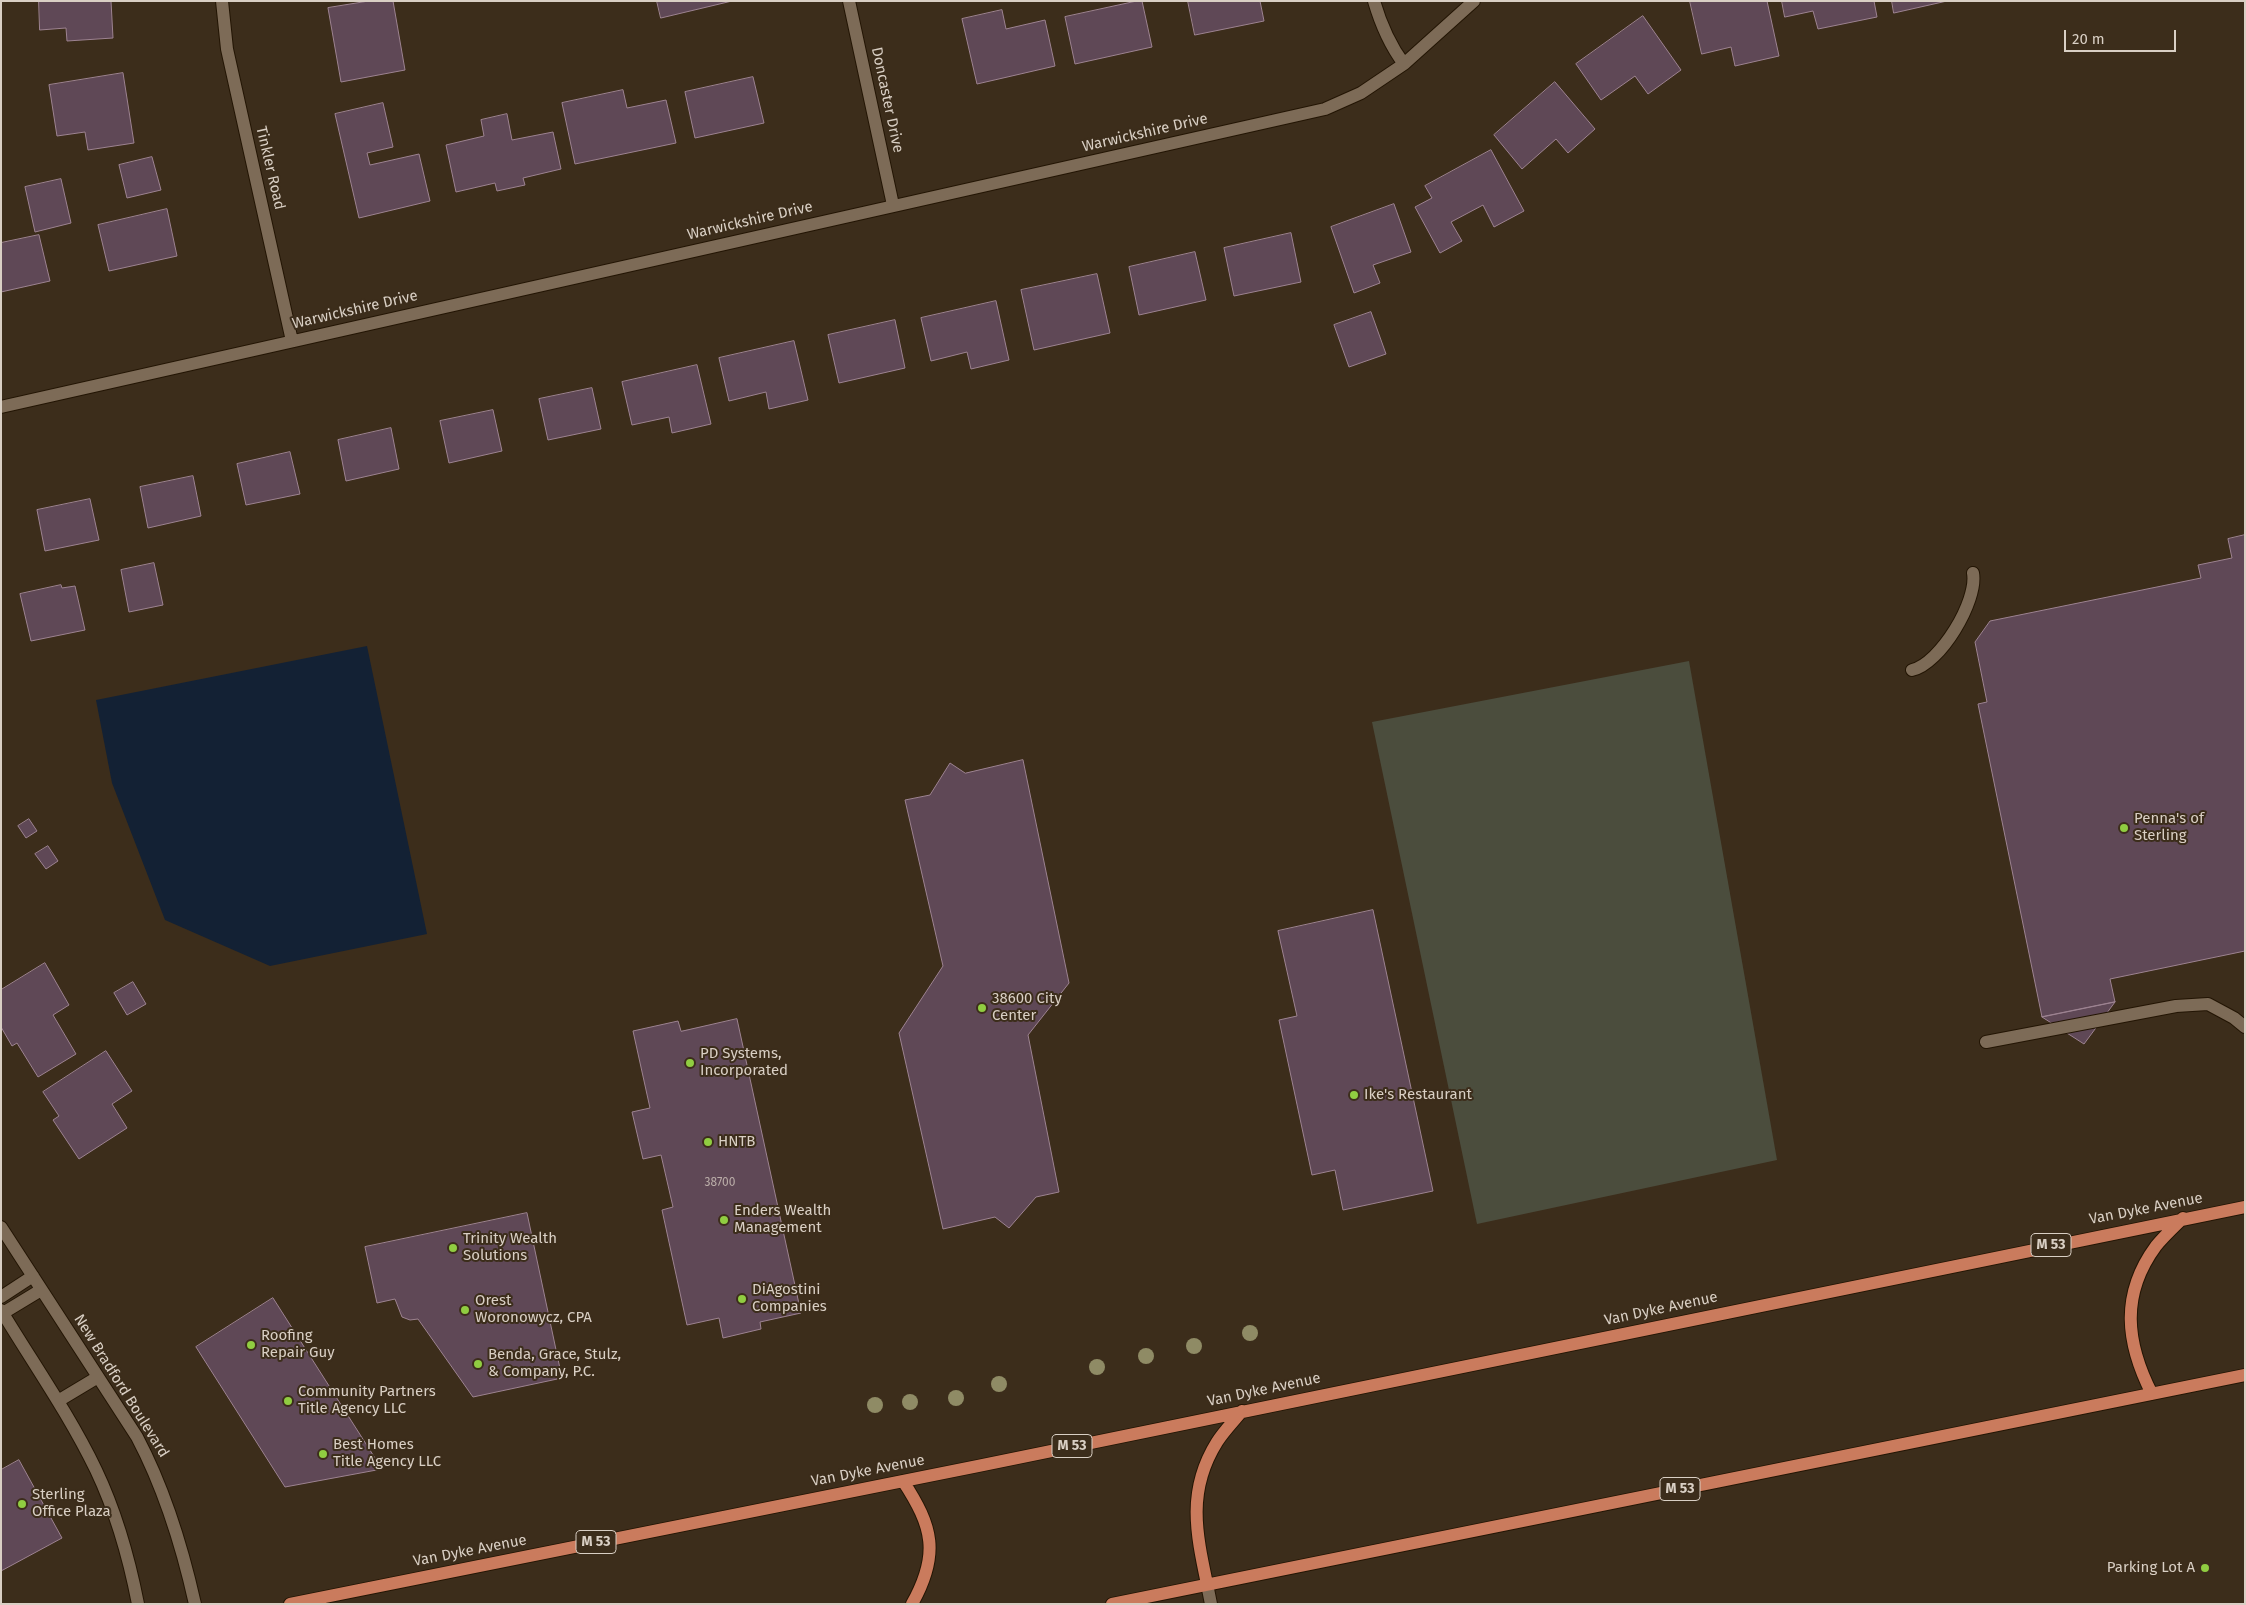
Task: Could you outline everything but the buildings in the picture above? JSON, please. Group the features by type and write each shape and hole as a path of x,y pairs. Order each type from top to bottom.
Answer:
{"main road":[{"name":"Van Dyke Avenue","path":"290,1604 903,1481 2245,1206"},
{"path":"2152,1394 2139,1368 2133,1344 2130,1318 2133,1293 2142,1269 2156,1246 2182,1218"},
{"name":"M 53","path":"1112,1604 2245,1375"},
{"path":"1207,1584 1195,1521 1197,1495 1205,1468 1217,1442 1242,1411"},
{"path":"903,1481 919,1506 931,1550 929,1568 912,1604"}],"street":[{"name":"Tinkler Road","path":"222,1 227,49 292,341"},
{"name":"Doncaster Drive","path":"848,1 893,205"},
{"path":"1374,1 1382,27 1390,44 1404,64"},
{"name":"Warwickshire Drive","path":"1,406 1325,109 1361,93 1404,64 1474,1"},
{"path":"1912,670 1921,668 1937,653 1955,630 1969,603 1975,582 1974,573"},
{"path":"1986,1042 2176,1006 2208,1004 2234,1018 2245,1027"},
{"name":"New Bradford Boulevard","path":"1,1227 137,1437 151,1464 173,1521 195,1604"},
{"path":"1,1297 33,1276"},
{"path":"42,1290 2,1311 58,1401 96,1470 121,1533 138,1604"},
{"path":"58,1401 98,1377"},
{"path":"1207,1584 1211,1604"}],"green space":[{"path":"1689,661 1777,1160 1477,1224 1372,722"}],"water":[{"path":"367,646 427,934 270,966 165,920 112,783 96,700"}],"place":[{"name":"Penna's of Sterling","path":"2124,828"},
{"name":"38600 City Center","path":"982,1008"},
{"name":"PD Systems, Incorporated","path":"690,1063"},
{"name":"Ike's Restaurant","path":"1354,1095"},
{"name":"HNTB","path":"708,1142"},
{"name":"Enders Wealth Management","path":"724,1220"},
{"name":"Trinity Wealth Solutions","path":"453,1248"},
{"name":"DiAgostini Companies","path":"742,1299"},
{"name":"Orest Woronowycz, CPA","path":"465,1310"},
{"name":"Roofing Repair Guy","path":"251,1345"},
{"name":"Benda, Grace, Stulz, & Company, P.C.","path":"478,1364"},
{"name":"Community Partners Title Agency LLC","path":"288,1401"},
{"name":"Best Homes Title Agency LLC","path":"323,1454"},
{"name":"Sterling Office Plaza","path":"22,1504"},
{"name":"Parking Lot A","path":"2205,1568"}]}
